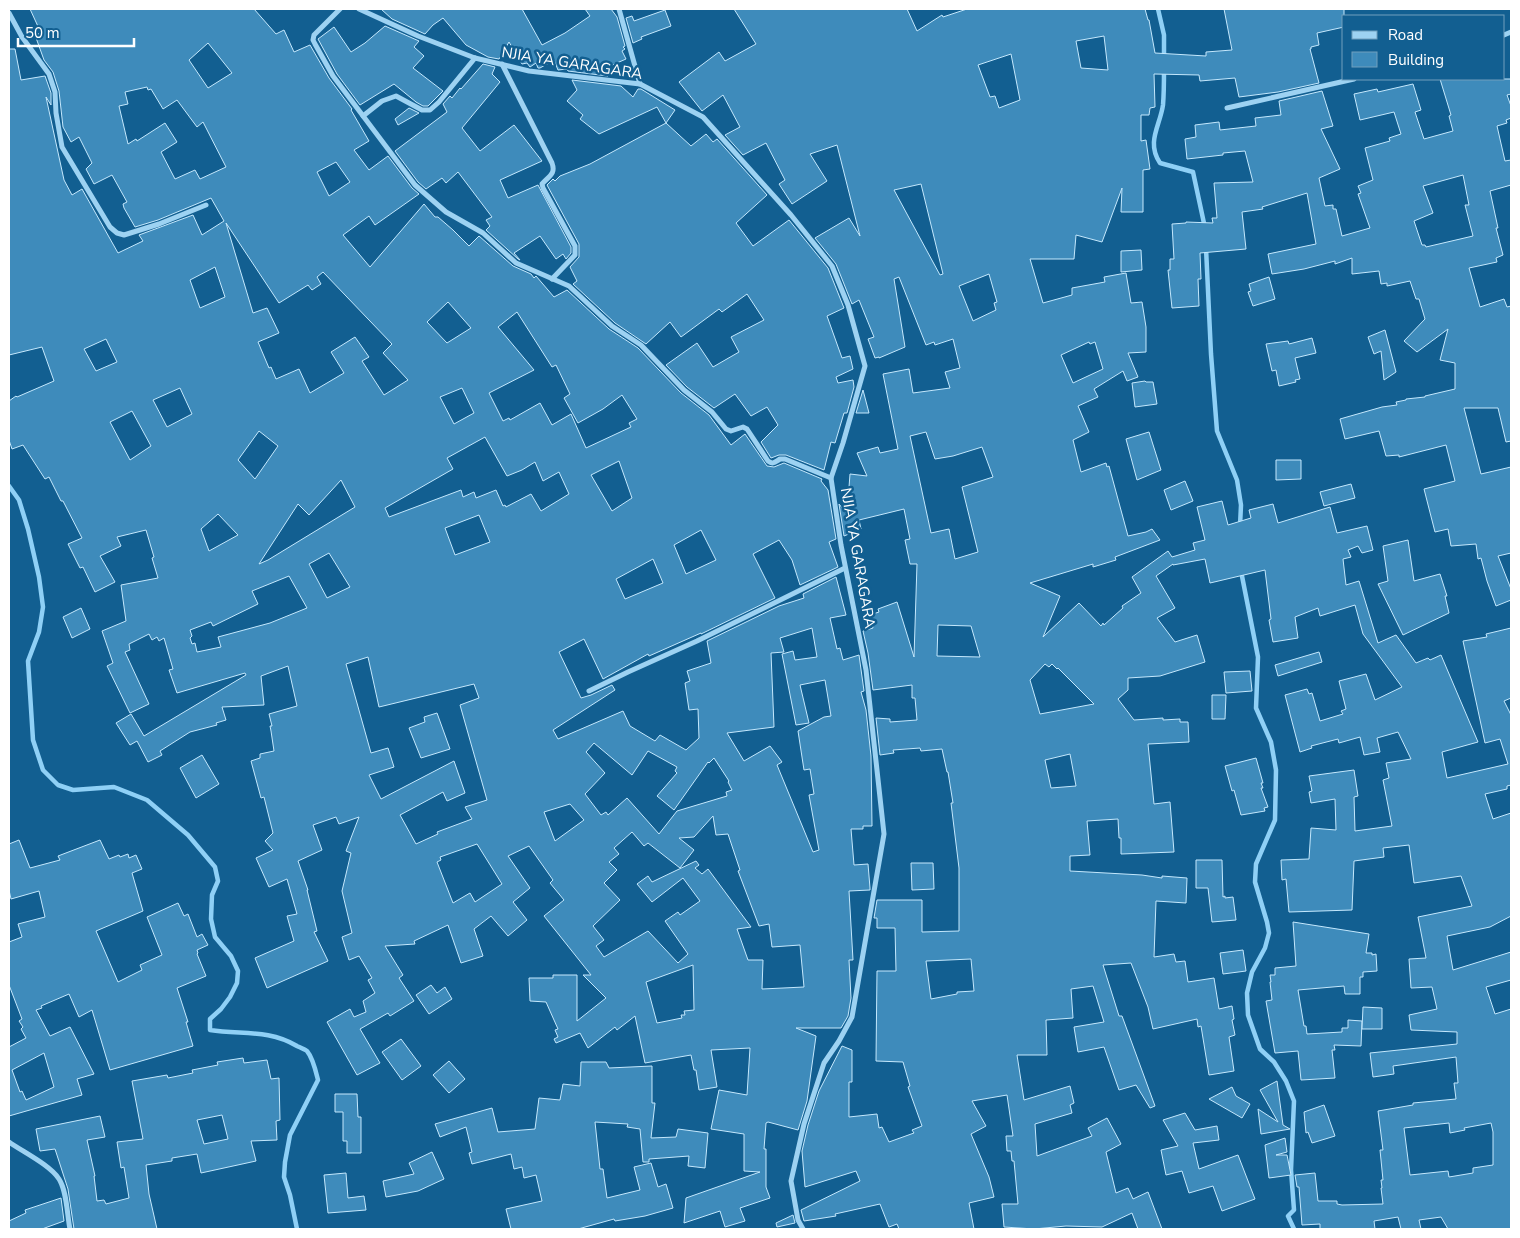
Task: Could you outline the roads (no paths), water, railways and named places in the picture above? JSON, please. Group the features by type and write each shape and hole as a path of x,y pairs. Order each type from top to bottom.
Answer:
{"street":[{"path":"340,9 314,35 313,40 333,76 415,185 446,212 483,233 516,263 570,286 612,326 641,344 684,390 712,412 726,428 731,431 743,427 747,429 768,461 775,463 780,458 785,459 831,478"},
{"name":"NJIA YA GARAGARA","path":"359,9 418,36 475,58 529,71 640,84 703,117 791,215 832,266 848,305 865,366 831,478 845,568 866,670 884,834 852,1017 824,1063 804,1124 791,1181 798,1220 802,1229"},
{"path":"619,9 640,84"},
{"path":"9,13 22,37 49,74 55,92 56,113 62,147 110,228 124,234 159,224 206,205"},
{"path":"363,116 382,101 396,96 422,110 430,110 439,102 475,58"},
{"path":"502,64 552,162 554,169 552,174 542,184 543,188 575,246 575,255 552,279"},
{"path":"1227,108 1350,80"},
{"path":"589,690 690,645 845,568"},
{"path":"9,1142 53,1172 60,1180 70,1229"}],"waterway":[{"path":"1158,9 1164,35 1164,58"},
{"path":"1164,69 1163,105 1155,134 1154,148 1160,163 1193,172 1205,228"},
{"path":"1206,248 1217,431 1237,480 1241,505 1240,526"},
{"path":"9,486 19,500 28,529 39,577 43,607 39,632 28,661 33,740 43,770 58,785 73,790 114,787 147,800 188,835 215,867 218,881 212,895 211,919 215,937 231,956 238,971 237,983 230,997 210,1019 210,1030 276,1037 307,1051 313,1061 318,1080 290,1135 285,1162 284,1177 297,1229"},
{"path":"1241,571 1258,657 1256,708 1271,742 1276,770 1275,820 1256,864 1255,882 1269,933 1265,948 1252,972 1247,993 1248,1015 1260,1049 1274,1062 1286,1081 1294,1101 1291,1170 1294,1210 1288,1216 1294,1229"}]}
